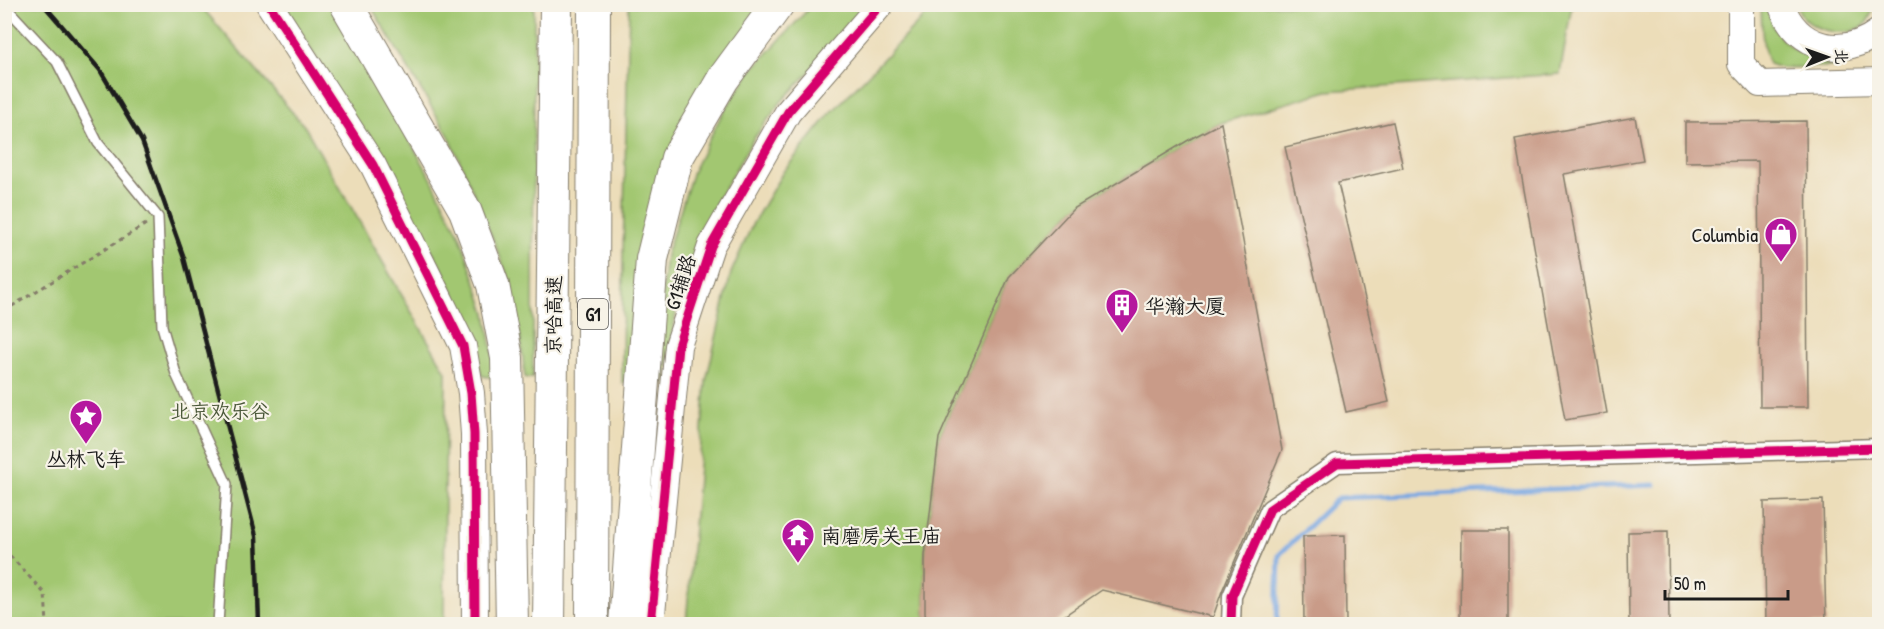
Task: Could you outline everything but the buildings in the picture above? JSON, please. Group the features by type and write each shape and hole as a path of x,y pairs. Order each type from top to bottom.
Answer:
{"highway":[{"path":"346,4 465,210 493,285 507,358 512,624"},
{"name":"京哈高速","path":"549,624 556,4"},
{"name":"京哈高速","path":"592,624 594,4"},
{"path":"625,624 652,259 674,169 677,158 723,79 778,4"}],"street":[{"path":"269,4 373,165 463,345 471,393 474,434 475,624"},
{"name":"G1辅路","path":"651,624 678,346 711,246 788,112 881,4"},
{"path":"1741,4 1741,64 1760,84 1880,81"},
{"path":"1781,4 1792,27 1805,38 1835,48 1867,41 1880,31"},
{"path":"1231,624 1232,597 1270,509 1338,463 1880,448"}],"lane":[{"path":"4,5 57,62 98,143 158,217 162,326 176,374 227,484 218,624"}],"path":[{"path":"4,311 158,217"},
{"path":"4,549 45,594 47,624"}],"green space":[{"path":"1874,4 1867,22 1853,31 1844,32 1825,30 1809,23 1796,5"},
{"name":"北京欢乐谷","path":"4,5 200,5 305,127 446,372 444,624 5,624"},
{"path":"284,5 332,5 430,176 460,236 486,313 497,378 482,376 467,321 440,264"},
{"path":"370,5 534,5 533,378 525,378 521,341 509,279 449,136"},
{"path":"629,5 772,5 695,108 629,384 622,383"},
{"path":"812,5 873,5 781,102 752,141 715,205 679,294 665,382 652,382 666,255 693,171 721,116 750,72"},
{"path":"935,5 1572,5 1560,74 1327,91 1221,123 1073,209 1009,277 939,438 925,556 925,613 928,624 686,624 706,381 731,273 753,223 783,172 829,115"},
{"path":"1761,5 1769,5 1773,26 1781,38 1793,49 1820,63 1845,66 1781,68 1769,64 1763,42"}],"waterway":[{"path":"1277,624 1279,555 1338,498 1655,485"}],"railway":[{"path":"43,4 100,70 142,141 184,258 256,536 259,624"}],"cycle path":[{"path":"269,4 373,165 463,346 471,393 474,434 475,624"},
{"path":"651,624 678,346 711,246 788,112 881,4"},
{"path":"1231,624 1232,596 1270,509 1337,463 1880,448"}],"place":[{"name":"Columbia","path":"1781,263"},
{"name":"华瀚大厦","path":"1122,334"},
{"name":"丛林飞车","path":"86,445"},
{"name":"南磨房关王庙","path":"798,564"}]}
